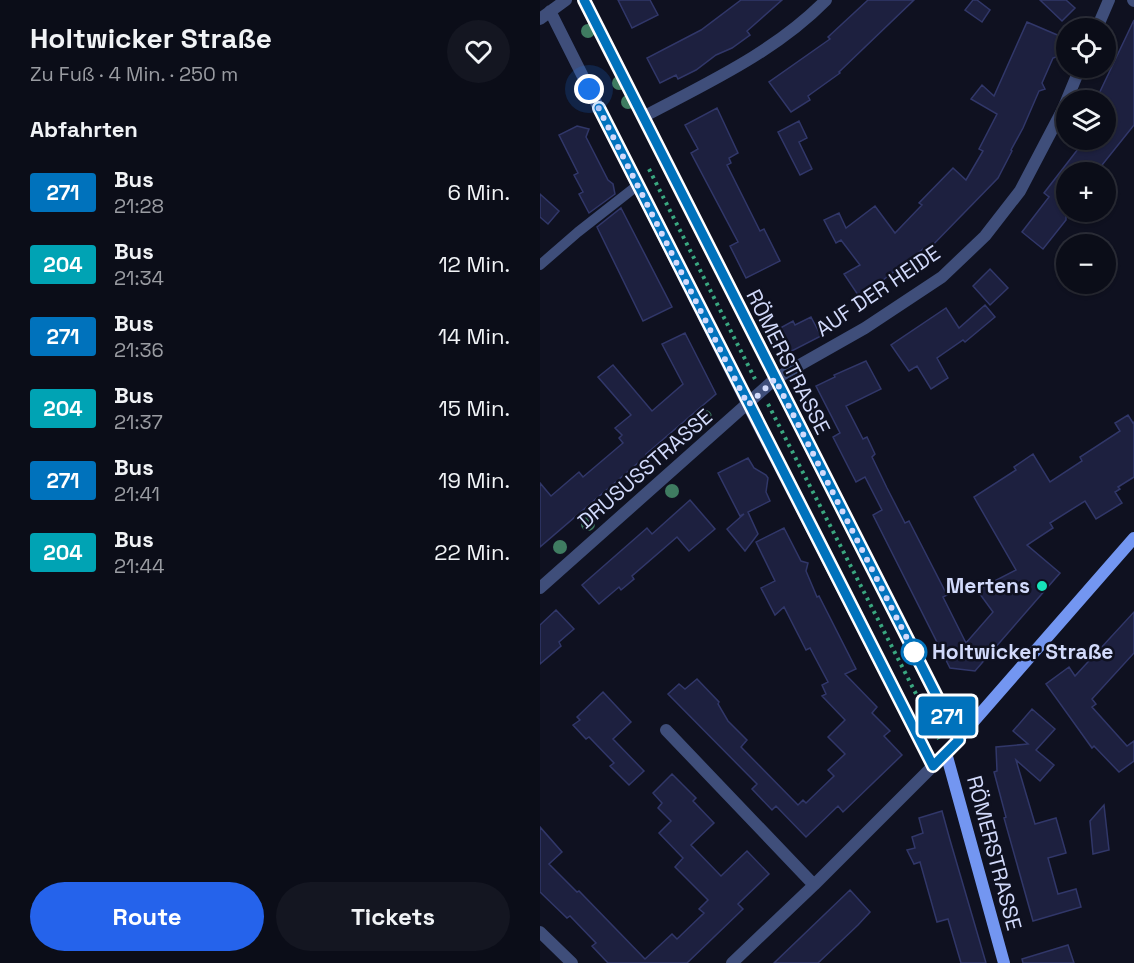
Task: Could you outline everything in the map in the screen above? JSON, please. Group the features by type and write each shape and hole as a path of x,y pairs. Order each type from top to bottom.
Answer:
{"street":[{"path":"540,19 566,0"},
{"name":"RÖMERSTRASSE","path":"584,0 959,740"},
{"path":"643,117 727,73 764,50 826,0"},
{"path":"1101,18 1109,0"},
{"name":"RÖMERSTRASSE","path":"550,11 933,766"},
{"name":"AUF DER HEIDE","path":"775,379 865,328 942,277 985,236 1020,191 1063,109 1076,78"},
{"name":"DRUSUSSTRASSE","path":"540,588 775,379"},
{"path":"732,963 814,885 959,740 1134,538"},
{"path":"666,730 814,885"},
{"name":"RÖMERSTRASSE","path":"946,753 1004,963"},
{"path":"540,932 572,963"}],"lane":[{"path":"540,265 638,185"}],"building":[{"path":"618,0 650,0 658,15 632,28"},
{"path":"741,0 782,0 747,31 750,35 732,48 716,55 696,70 678,79 676,75 660,83 647,58 701,30"},
{"path":"868,0 914,0 840,73 808,96 810,100 791,112 769,82 830,39 828,37"},
{"path":"973,0 977,0 990,10 982,22 965,10"},
{"path":"1040,0 1066,0 1075,8 1065,18 1059,18"},
{"path":"1134,20 1134,125 1116,148 1116,90 1101,90 1106,78 1116,78 1116,58"},
{"path":"1027,22 1056,34 1056,57 1053,58 1042,83 1045,89 1039,91 998,178 926,252 923,249 860,298 844,274 860,265 841,240 836,243 824,220 839,213 846,228 875,206 895,233 922,205 919,203 953,168 966,180 983,151 979,149 997,114 971,99 982,85 994,96"},
{"path":"717,108 738,153 729,158 731,163 727,165 760,231 764,229 780,261 746,278 730,246 738,242 691,153 698,149 685,125"},
{"path":"799,121 807,138 799,142 812,169 800,175 778,132"},
{"path":"577,126 589,129 586,137 608,180 613,184 615,194 589,213 579,194 583,192 574,175 578,173 559,135"},
{"path":"1077,150 1114,150 1104,162 1068,162"},
{"path":"1056,177 1056,222 1064,222 1043,249 1022,232 1049,197 1044,193"},
{"path":"540,194 559,211 548,224 540,217"},
{"path":"621,208 672,307 643,321 597,227"},
{"path":"990,269 1008,288 990,305 973,286"},
{"path":"985,305 995,317 965,342 963,340 937,358 948,378 931,389 917,366 909,371 891,345 946,308 959,328"},
{"path":"811,317 821,336 782,356 771,333 793,321 795,325"},
{"path":"685,333 716,394 646,454 646,463 639,462 540,547 540,483 551,496 579,472 583,477 623,443 619,438 622,435 615,428 631,415 598,377 613,365 652,411 683,384 662,344"},
{"path":"866,361 881,389 846,406 863,439 867,437 875,454 872,457 905,523 909,521 947,595 943,597 966,643 993,612 977,590 1016,570 974,497 1016,470 1014,467 1033,454 1050,482 1082,461 1080,457 1120,431 1115,423 1128,415 1134,422 1134,477 1118,487 1120,489 1115,492 1122,503 1096,519 1085,501 1050,523 1053,528 1027,545 1060,573 975,671 950,668 873,515 882,510 865,477 856,482 833,437 840,433 816,386"},
{"path":"748,458 754,468 768,478 766,492 770,501 748,512 758,534 745,551 727,529 744,514 740,516 718,473"},
{"path":"690,500 715,529 689,551 677,537 632,576 634,579 621,590 619,587 599,604 582,585 647,528 652,534"},
{"path":"784,528 801,561 808,563 806,571 817,597 819,596 856,669 845,674 877,707 872,713 890,731 884,736 902,755 843,812 838,806 806,837 776,806 772,810 752,789 757,784 668,694 679,684 685,689 697,679 719,702 728,721 747,740 741,747 798,805 803,800 806,803 834,776 828,770 845,754 828,737 845,720 822,696 826,694 822,685 828,682 810,648 806,650 784,607 775,615 761,588 775,581 756,542"},
{"path":"556,610 574,629 559,642 561,646 540,664 540,625"},
{"path":"1134,612 1134,653 1092,699 1096,704 1092,707 1127,746 1134,741 1134,761 1119,772 1094,746 1092,748 1046,684 1069,667 1075,676"},
{"path":"603,692 631,722 613,739 644,771 629,785 610,766 614,763 589,737 586,739 573,725 580,720 577,717"},
{"path":"1032,709 1055,729 1036,750 1054,765 1040,781 1016,760 1035,824 1056,818 1066,853 1048,858 1058,894 1076,889 1081,907 1033,921 1004,818 1006,817 994,772 997,771 996,747 1028,744 1013,731"},
{"path":"672,774 696,798 693,801 714,823 691,845 721,876 747,851 769,874 738,904 743,909 687,963 608,963 592,946 596,943 570,916 567,918 540,892 540,827 562,852 549,864 577,892 579,891 645,959 672,934 677,939 704,913 699,909 708,900 675,867 683,858 659,833 671,821 658,808 662,803 653,793"},
{"path":"1104,805 1109,850 1093,854 1090,821"},
{"path":"942,811 986,963 961,963 948,919 937,922 920,862 914,864 907,850 915,848 912,837 923,833 919,818"},
{"path":"850,890 870,912 858,925 818,963 774,963"},
{"path":"1068,945 1074,963 1023,963 1022,959"}],"bus line":[{"name":"271","path":"584,0 959,740 933,766 599,108"}],"place":[{"name":"Mertens","path":"1042,586"},
{"name":"Holtwicker Straße","path":"914,652"}],"route":[{"path":"589,89 748,405 775,379 914,652"}]}
